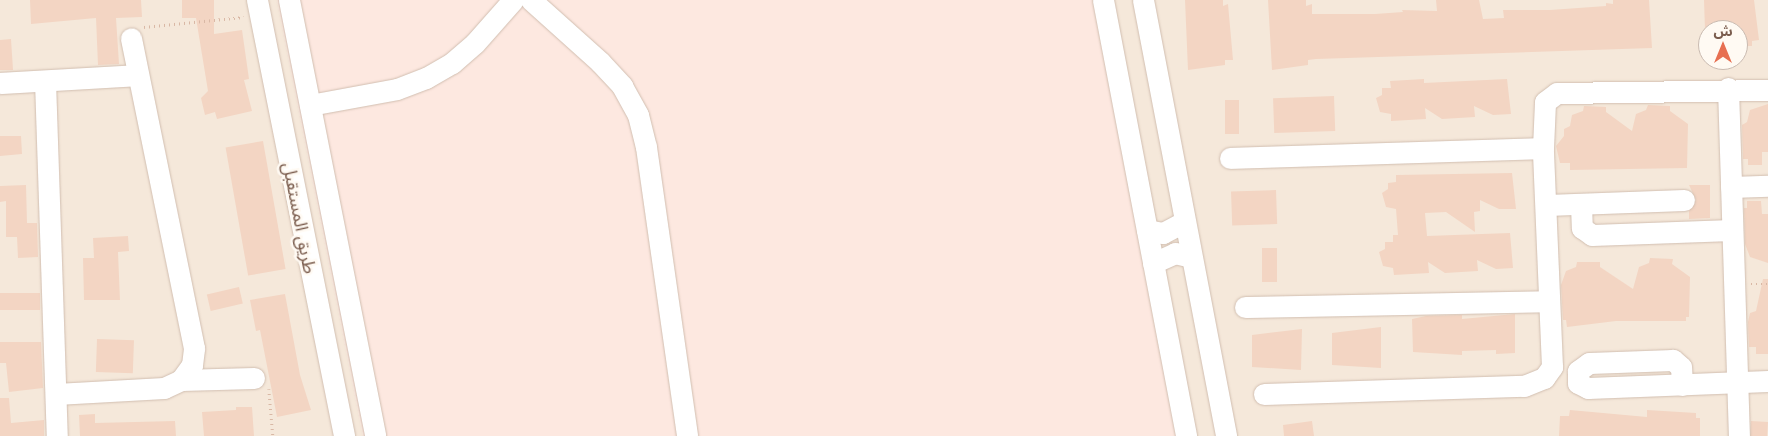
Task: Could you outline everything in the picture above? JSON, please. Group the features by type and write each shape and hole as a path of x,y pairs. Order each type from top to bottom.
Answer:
{"street":[{"name":"طريق المستقبل","path":"289,0 375,436"},
{"path":"310,106 397,89 426,78 452,63 475,43 512,0"},
{"path":"531,0 611,74 622,86 638,115 646,147 687,436"},
{"path":"1104,0 1186,436"},
{"path":"1143,0 1226,436"},
{"name":"طريق المستقبل","path":"258,8 344,436"},
{"path":"131,38 194,348 192,365 181,380"},
{"path":"0,83 138,75"},
{"path":"44,81 57,436"},
{"path":"1728,88 1739,436"},
{"path":"1264,394 1535,383 1544,378 1552,367 1547,205 1543,148 1543,110 1545,102 1557,93 1728,88 1768,90"},
{"path":"1230,158 1543,148"},
{"path":"1731,187 1768,186"},
{"path":"1547,205 1678,200 1675,231"},
{"path":"1581,204 1582,228 1592,235 1732,230"},
{"path":"1147,230 1163,233 1184,222"},
{"path":"1153,263 1175,253 1191,257"},
{"path":"1245,306 1549,301"},
{"path":"56,394 164,388 181,380 254,378"},
{"path":"1682,385 1768,381"}],"path":[{"path":"131,38 137,28 258,8"},
{"path":"254,378 262,381 270,394 273,436"}],"shaded area":[{"path":"0,0 277,0 363,436 0,436"},
{"path":"277,0 1094,0 1176,436 363,436"},
{"path":"1094,0 1768,0 1768,436 1177,436"}],"building":[{"path":"30,0 141,0 142,17 116,18 119,64 98,65 96,18 31,24"},
{"path":"182,0 214,0 214,34 242,30 249,79 244,80 252,111 217,119 215,112 205,115 201,98 208,91 196,18 182,18"},
{"path":"1185,0 1223,0 1223,6 1228,4 1233,60 1225,60 1225,65 1188,70"},
{"path":"1268,0 1306,0 1306,6 1312,4 1312,14 1375,14 1403,12 1402,10 1437,11 1436,0 1479,0 1483,19 1504,18 1503,10 1550,10 1606,6 1606,3 1613,4 1613,0 1649,0 1652,48 1316,59 1308,60 1308,65 1272,70"},
{"path":"1704,0 1754,0 1759,40 1752,41 1752,46 1748,46 1748,20 1705,20"},
{"path":"11,39 13,70 0,70 0,40"},
{"path":"1424,79 1424,83 1507,79 1511,114 1493,115 1474,106 1475,117 1442,119 1425,108 1426,119 1391,121 1391,114 1380,112 1376,98 1382,95 1382,88 1391,88 1390,81"},
{"path":"1334,96 1335,131 1274,133 1273,98"},
{"path":"1225,100 1239,100 1239,134 1225,134"},
{"path":"1768,104 1768,152 1762,152 1762,165 1748,165 1748,159 1743,159 1742,125 1747,122 1750,110"},
{"path":"1648,105 1670,106 1670,111 1688,124 1687,168 1570,170 1570,163 1560,163 1556,146 1564,136 1564,129 1570,126 1572,115 1583,111 1584,106 1606,107 1606,112 1632,131 1636,114 1646,110"},
{"path":"0,136 21,136 22,154 0,156"},
{"path":"263,141 286,269 248,276 226,148"},
{"path":"1512,173 1516,209 1499,209 1480,200 1480,211 1474,212 1475,232 1446,212 1425,213 1427,236 1510,233 1513,268 1496,269 1477,260 1478,271 1445,273 1428,262 1429,273 1394,275 1393,268 1383,266 1379,252 1385,249 1385,242 1393,242 1393,235 1398,235 1396,209 1386,207 1382,193 1388,189 1388,183 1396,182 1396,175"},
{"path":"26,185 27,223 37,223 38,257 18,258 17,237 6,237 6,201 0,202 0,186"},
{"path":"1689,185 1710,185 1710,218 1689,219 1689,211 1696,200"},
{"path":"1276,190 1277,224 1232,226 1231,192"},
{"path":"1747,201 1761,201 1762,214 1768,214 1768,263 1750,257 1745,244 1744,208 1747,208"},
{"path":"128,236 129,251 118,252 120,300 84,300 83,258 94,258 93,238"},
{"path":"1262,248 1277,248 1277,282 1262,282"},
{"path":"1650,258 1673,259 1672,264 1690,277 1689,317 1686,317 1686,321 1616,321 1567,327 1566,320 1563,320 1561,285 1566,271 1576,267 1577,262 1600,262 1600,267 1633,289 1639,267 1649,263"},
{"path":"1763,279 1768,279 1768,354 1756,354 1756,347 1749,347 1748,322 1750,313 1756,311"},
{"path":"239,287 243,304 211,311 207,294"},
{"path":"0,293 40,293 40,310 0,310"},
{"path":"285,294 300,375 311,410 277,417 260,330 256,331 250,300"},
{"path":"1515,314 1515,353 1496,354 1496,350 1462,351 1462,355 1413,352 1412,319 1426,316 1462,315 1462,319"},
{"path":"1381,327 1381,368 1332,365 1332,333"},
{"path":"1302,329 1301,370 1252,367 1252,335"},
{"path":"97,339 134,340 133,373 96,372"},
{"path":"0,342 41,342 43,388 9,392 6,363 0,363"},
{"path":"0,398 9,398 11,423 44,420 44,436 0,436"},
{"path":"236,407 252,407 254,436 204,436 202,412 236,410"},
{"path":"1570,410 1647,417 1647,410 1696,413 1696,418 1700,418 1700,436 1559,436 1560,416 1569,416"},
{"path":"95,414 95,423 175,421 176,436 80,436 79,415"},
{"path":"1312,421 1314,436 1284,436 1283,425"},
{"path":"1751,421 1768,422 1767,436 1750,436"}]}
